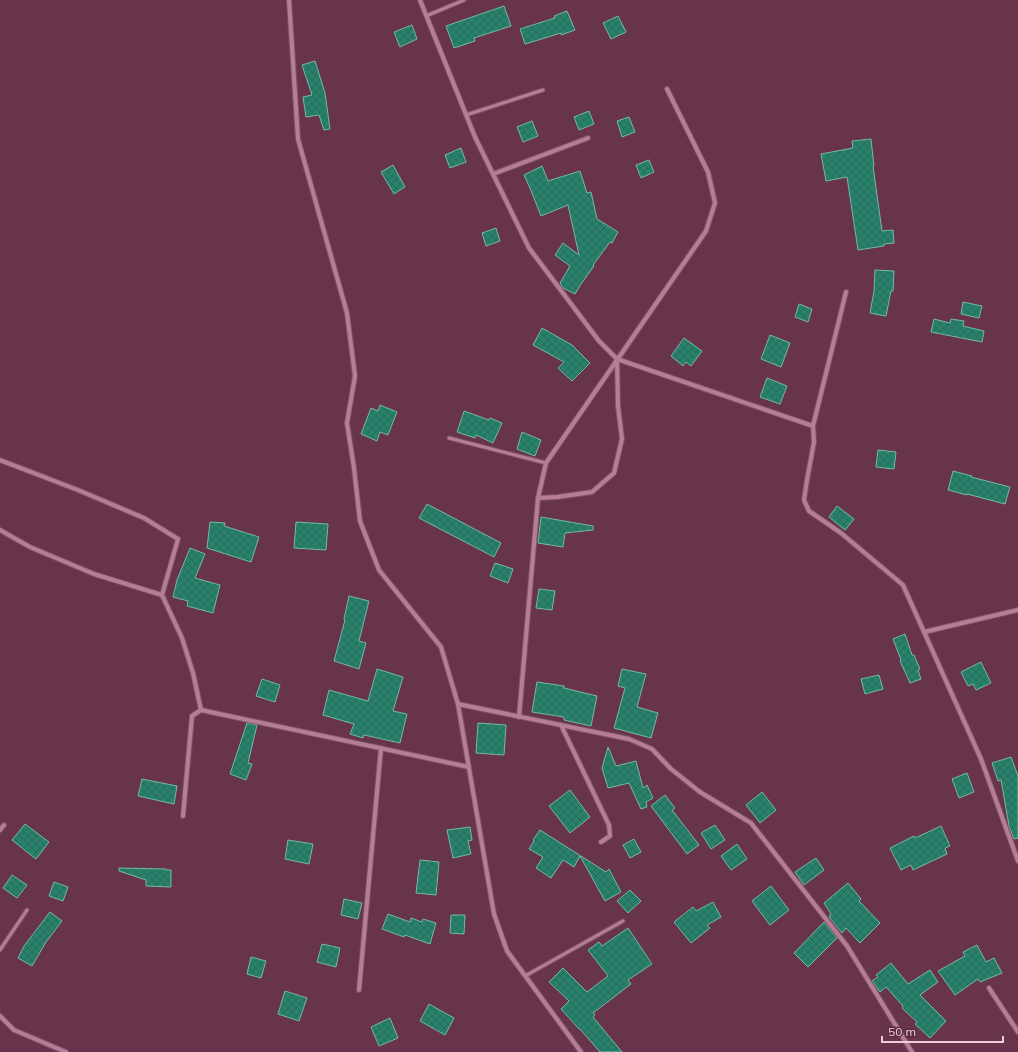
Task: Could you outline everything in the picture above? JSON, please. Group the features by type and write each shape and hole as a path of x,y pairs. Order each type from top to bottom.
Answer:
{"street":[{"path":"289,0 298,139 347,313 355,376 347,423 360,521 380,570 441,647 458,704 494,914 506,951 581,1052"},
{"path":"420,0 475,137 529,248 599,341 617,359 813,426"},
{"path":"519,717 538,498 546,462 706,231 715,203 708,172 668,89"},
{"path":"493,174 588,138"},
{"path":"846,292 813,426 814,442 804,500 809,511 841,533 903,585 981,759 1018,861"},
{"path":"538,498 592,492 614,473 622,439 618,406 617,359"},
{"path":"0,460 78,490 144,518 178,539 162,594 182,638 193,673 201,710"},
{"path":"0,530 30,547 94,574 162,594"},
{"path":"924,632 1018,610"},
{"path":"458,704 629,739 652,749 671,769 700,792 751,823 848,946 912,1052"},
{"path":"183,816 192,716 201,710 469,767"},
{"path":"561,725 609,826 610,836 601,842"},
{"path":"359,990 381,748"},
{"path":"0,830 4,825"},
{"path":"989,988 1018,1032"},
{"path":"0,1016 14,1030 66,1052"}],"lane":[{"path":"426,16 464,0"},
{"path":"466,115 543,90"},
{"path":"449,438 546,462"},
{"path":"0,950 27,910"},
{"path":"524,976 623,921"}],"building":[{"path":"504,6 511,26 474,38 475,41 454,48 446,26"},
{"path":"567,11 575,30 525,44 520,29 555,18 554,16"},
{"path":"618,16 626,32 611,39 603,23"},
{"path":"412,25 417,39 400,47 394,32"},
{"path":"315,61 325,93 330,129 324,130 319,115 306,117 303,97 312,95 302,65"},
{"path":"589,111 594,124 579,130 574,117"},
{"path":"629,117 635,132 622,137 617,121"},
{"path":"532,121 538,136 523,142 517,127"},
{"path":"871,139 873,166 882,231 893,230 894,243 858,250 847,177 826,181 821,154 853,148 852,141"},
{"path":"461,148 466,162 450,168 445,155"},
{"path":"649,160 654,172 641,178 636,165"},
{"path":"393,165 405,187 394,194 381,172"},
{"path":"542,166 548,181 580,171 587,193 591,192 597,219 618,232 612,243 610,242 593,265 594,266 575,294 563,288 560,283 570,266 555,255 563,243 579,255 568,205 541,216 524,175"},
{"path":"496,228 500,241 486,246 482,233"},
{"path":"875,270 894,271 893,291 891,291 886,316 870,313 874,291"},
{"path":"963,302 982,306 979,318 961,314"},
{"path":"799,304 812,309 808,322 795,317"},
{"path":"934,319 950,323 951,319 964,321 963,326 984,331 982,342 931,332"},
{"path":"542,328 572,345 590,363 572,381 558,368 564,362 533,345"},
{"path":"770,335 790,343 781,367 761,359"},
{"path":"684,338 702,351 691,366 686,362 683,366 671,356"},
{"path":"767,378 787,386 780,404 760,397"},
{"path":"380,405 397,412 388,435 380,432 377,441 361,434 371,408 378,411"},
{"path":"464,411 502,423 493,443 476,435 475,438 457,432"},
{"path":"522,432 541,440 535,456 517,449"},
{"path":"878,450 896,452 894,469 876,467"},
{"path":"953,471 1010,487 1005,504 948,490"},
{"path":"427,504 501,543 494,557 419,518"},
{"path":"837,506 854,519 845,530 829,517"},
{"path":"541,517 593,526 593,530 565,533 563,547 538,543"},
{"path":"210,522 225,523 224,526 259,537 251,562 207,548"},
{"path":"296,522 328,524 326,550 294,548"},
{"path":"190,548 205,554 195,578 220,585 213,613 187,606 188,601 173,597 177,580"},
{"path":"495,563 513,569 508,583 490,576"},
{"path":"539,589 555,591 552,610 536,608"},
{"path":"349,596 369,601 359,641 366,643 359,669 334,661 345,620"},
{"path":"905,634 912,655 914,655 920,669 918,670 921,679 910,683 900,661 901,660 893,639"},
{"path":"981,662 991,683 976,690 973,684 968,686 961,672"},
{"path":"377,669 403,677 393,711 407,714 400,743 364,735 363,738 350,734 354,724 323,715 329,690 368,701"},
{"path":"622,669 646,674 637,707 658,713 651,738 614,728 625,688 618,686"},
{"path":"879,675 883,689 865,694 861,679"},
{"path":"262,679 280,685 275,702 256,696"},
{"path":"537,682 564,686 564,688 597,696 591,726 564,720 564,717 532,712"},
{"path":"247,723 257,725 248,763 252,764 246,780 230,774"},
{"path":"478,723 506,725 504,755 476,753"},
{"path":"608,747 616,766 636,761 643,788 647,785 653,798 646,802 647,807 641,809 629,783 608,788 602,768"},
{"path":"1011,757 1018,776 1018,838 1014,839 1009,826 1001,780 998,781 992,763"},
{"path":"967,773 974,792 959,798 952,779"},
{"path":"142,779 177,786 174,804 138,796"},
{"path":"570,790 590,817 570,833 549,806"},
{"path":"762,792 776,810 760,823 746,805"},
{"path":"665,795 675,808 672,810 699,845 687,854 651,806"},
{"path":"25,824 49,842 36,859 12,840"},
{"path":"715,825 725,840 711,849 701,833"},
{"path":"941,826 950,846 945,848 947,854 913,870 911,865 901,870 890,848 914,836 915,838"},
{"path":"470,827 472,840 468,841 471,854 453,858 447,830"},
{"path":"540,830 606,872 609,869 621,892 605,901 580,856 574,867 563,860 551,878 536,868 543,857 529,849"},
{"path":"634,839 641,852 630,858 623,845"},
{"path":"288,840 313,844 309,864 285,859"},
{"path":"737,844 747,859 731,870 721,856"},
{"path":"816,858 824,870 804,885 795,872"},
{"path":"420,860 439,862 436,895 416,893"},
{"path":"119,868 171,870 171,887 146,886 146,880 119,871"},
{"path":"12,875 27,885 17,898 3,888"},
{"path":"54,882 68,887 63,901 49,896"},
{"path":"848,883 861,899 859,901 880,923 860,943 846,928 842,933 829,917 831,914 824,903"},
{"path":"771,886 789,910 770,925 752,901"},
{"path":"630,890 641,901 628,913 617,901"},
{"path":"344,899 362,903 358,919 341,915"},
{"path":"713,902 721,917 707,925 710,928 691,943 674,922 693,907 696,911"},
{"path":"50,912 62,921 46,942 32,966 18,958 24,946"},
{"path":"388,914 410,922 411,918 422,922 423,919 436,923 430,944 382,929"},
{"path":"451,915 465,915 464,934 450,933"},
{"path":"824,922 837,938 808,967 794,953"},
{"path":"628,928 652,964 628,980 631,984 593,1013 595,1015 593,1017 622,1052 600,1052 561,1009 569,1001 549,982 563,968 587,992 608,976 588,950 599,942 602,946"},
{"path":"322,944 340,948 336,967 317,962"},
{"path":"977,945 986,962 994,958 1002,973 980,982 978,979 955,995 938,971 965,956 963,952"},
{"path":"251,957 266,961 261,978 247,974"},
{"path":"891,963 908,984 930,970 938,982 920,995 946,1021 930,1038 915,1024 917,1022 902,1008 903,1006 886,987 880,992 872,981 878,977 876,975"},
{"path":"285,991 307,998 299,1021 278,1014"},
{"path":"429,1004 454,1018 445,1035 420,1021"},
{"path":"390,1018 398,1038 379,1046 371,1027"}]}
